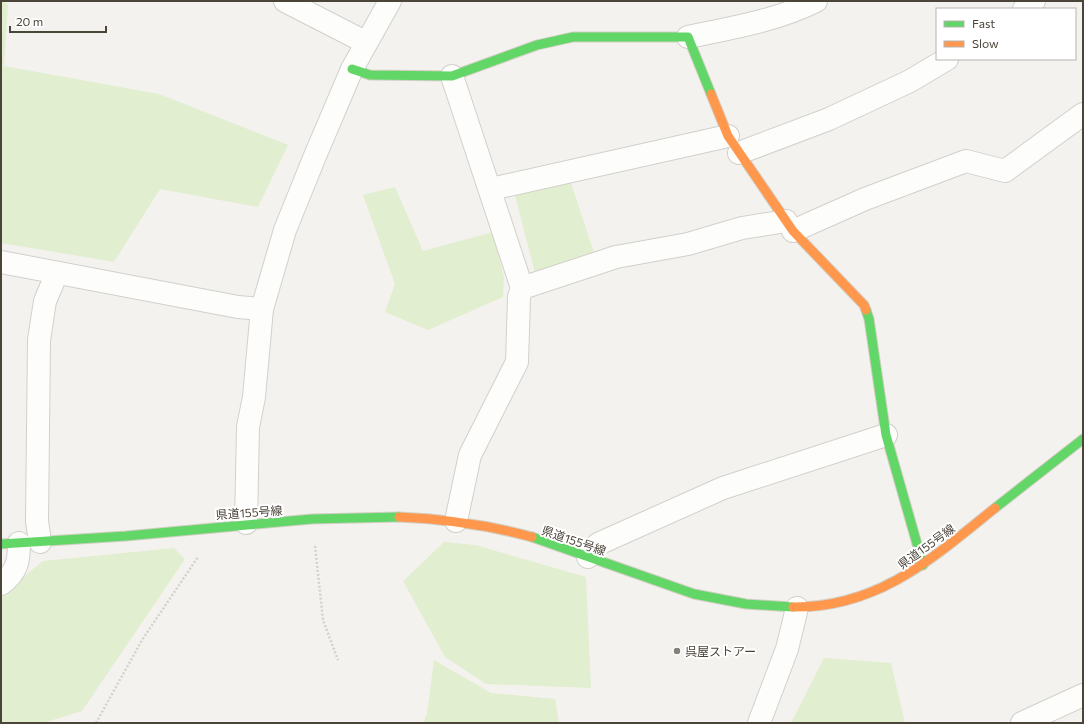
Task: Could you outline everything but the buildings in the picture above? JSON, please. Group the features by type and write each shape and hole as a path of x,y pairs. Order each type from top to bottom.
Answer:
{"main road":[{"path":"352,69 370,75 452,76 537,45 573,37 688,37 733,144 789,226 864,305 869,319 886,435 923,565"},
{"name":"県道155号線","path":"20,543 246,523 396,518 456,521 507,530 674,588 702,596 745,604 797,608 839,601 871,593 923,565 1083,439"}],"street":[{"path":"285,1 365,42"},
{"path":"688,37 749,24 795,11 816,1"},
{"path":"1025,8 1034,1"},
{"path":"246,523 248,426 254,397 262,310 285,230 352,69 365,42 388,2"},
{"path":"491,189 733,144 829,119 910,81 945,60"},
{"path":"452,76 491,189 522,288 519,297 517,362 470,455 456,521"},
{"path":"522,288 616,257 688,244 742,228 789,226 966,161 1005,171 1083,114"},
{"path":"1,262 238,307 262,310"},
{"path":"1,584 9,578 19,562 20,543 37,521 38,340 45,301 57,273"},
{"path":"588,557 598,544 723,488 886,435"},
{"path":"759,723 787,649 797,608"},
{"path":"1022,723 1083,695"}],"path":[{"path":"312,520 323,620 338,660"},
{"path":"96,723 142,640 198,558 198,528"}],"green space":[{"path":"1,1 8,4 4,66 159,94 288,145 258,207 160,189 114,262 1,243"},
{"path":"571,183 595,256 535,273 514,192"},
{"path":"395,187 423,251 493,232 504,277 503,297 428,330 385,312 395,284 363,195"},
{"path":"444,542 475,545 586,577 591,688 486,684 445,657 403,581"},
{"path":"174,548 185,559 82,711 43,723 1,723 1,596 43,561"},
{"path":"824,658 891,663 905,723 791,723"},
{"path":"434,660 491,693 555,699 559,723 423,723 427,714"}],"traffic: fast":[{"path":"352,69 370,75 452,76 537,45 573,37 688,37 711,94"},
{"path":"866,310 869,319 886,435 923,565"},
{"path":"995,508 1083,439"},
{"path":"1,544 126,536 312,519 399,517"},
{"path":"532,537 694,594 746,604 793,607"}],"traffic: slow":[{"path":"711,94 728,136 793,231 864,305 866,310"},
{"path":"793,607 824,605 852,599 903,577 949,545 995,508"},
{"path":"399,517 466,523 532,537"}],"place":[{"name":"呉屋ストアー","path":"677,651"}]}
